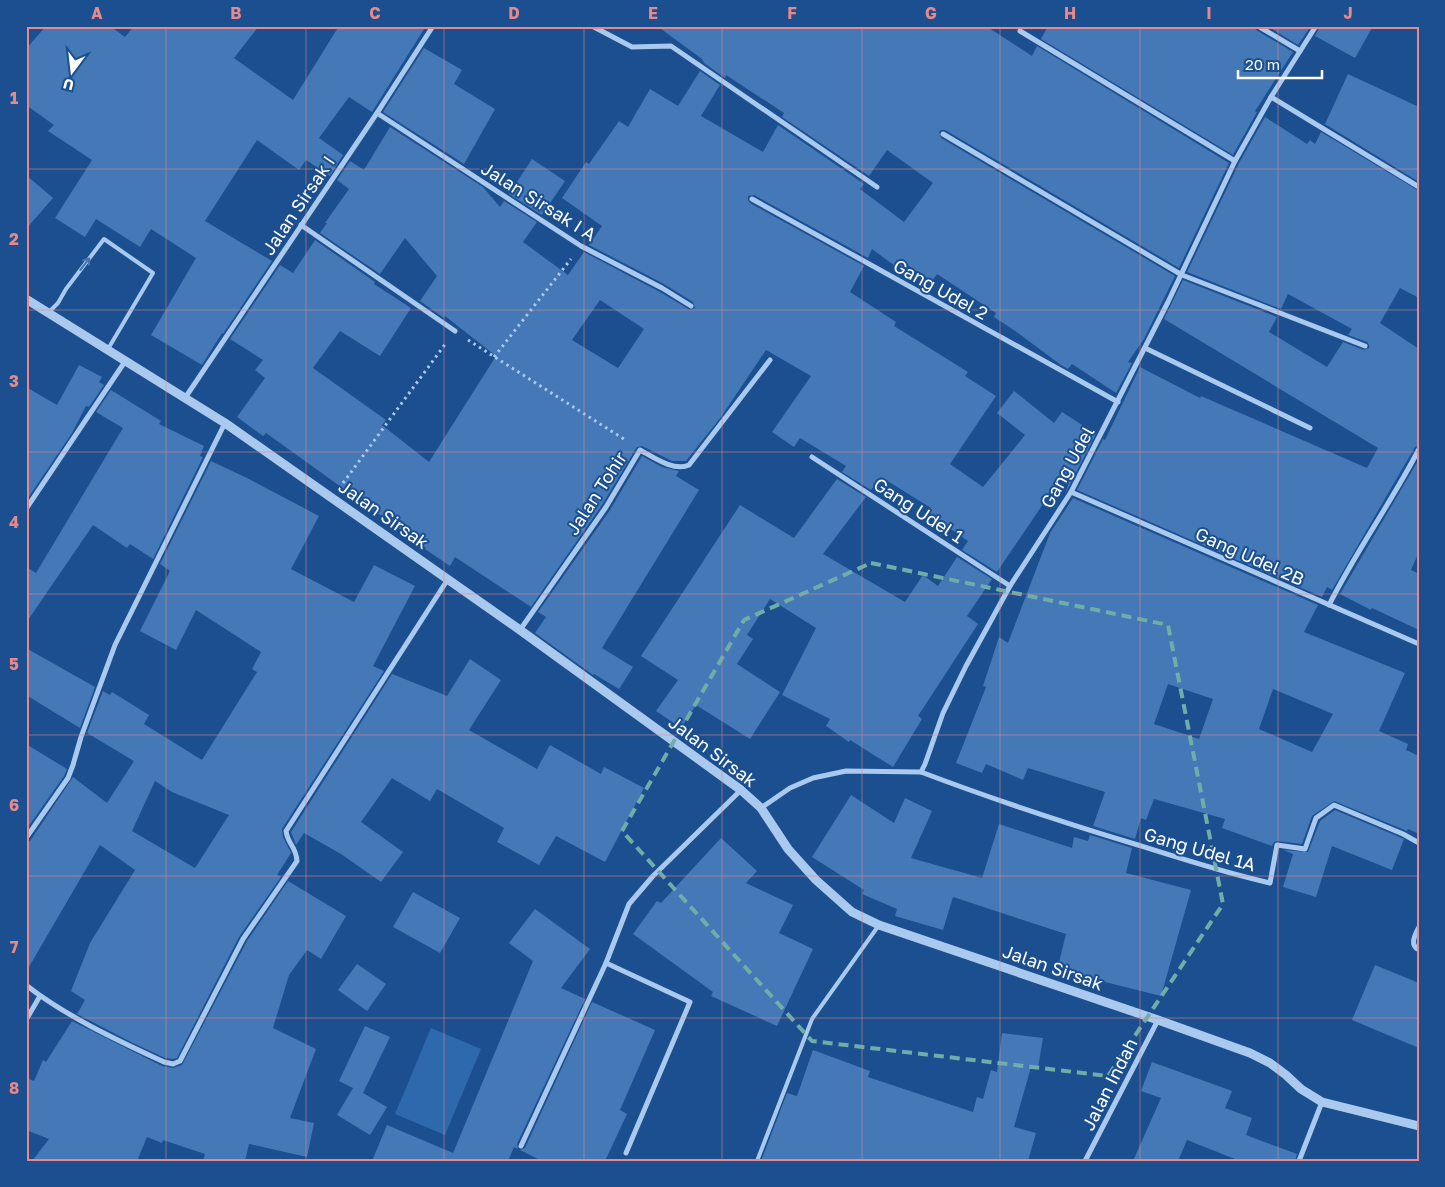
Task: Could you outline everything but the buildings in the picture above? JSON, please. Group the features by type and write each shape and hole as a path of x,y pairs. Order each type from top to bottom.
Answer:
{"street":[{"name":"Jalan Sirsak I","path":"184,398 377,113 433,26"},
{"path":"592,26 632,47 671,46 877,187"},
{"path":"1258,26 1300,51"},
{"name":"Gang Udel","path":"921,772 943,713 1010,586 1071,492 1182,274 1234,162 1271,97 1316,26"},
{"path":"1020,32 1234,162"},
{"path":"1271,97 1419,187"},
{"name":"Jalan Sirsak I A","path":"377,113 581,246 662,288 691,306"},
{"path":"943,134 1182,274 1365,346"},
{"name":"Gang Udel 2","path":"752,199 1118,402"},
{"path":"301,225 455,331"},
{"name":"Jalan Sirsak","path":"26,299 225,423 520,630 741,790 761,808 788,848 816,880 852,912 879,924 1250,1053 1270,1064 1286,1075 1300,1089 1322,1102 1419,1126"},
{"path":"1144,348 1310,428"},
{"path":"26,509 126,360"},
{"name":"Jalan Tohir","path":"520,630 606,506 640,450 667,464 681,468 689,465 770,360"},
{"path":"26,838 68,778 114,644 225,423"},
{"path":"1329,605 1340,582 1404,478 1419,449"},
{"name":"Gang Udel 1","path":"812,458 1010,586"},
{"name":"Gang Udel 2B","path":"1071,492 1419,644"},
{"path":"26,984 40,996 113,1038 164,1062 173,1064 180,1061 243,939 297,861 296,851 287,838 286,832 448,580"},
{"path":"761,808 790,788 813,778 846,771 921,772"},
{"name":"Gang Udel 1A","path":"921,772 1062,822 1235,875 1270,883 1277,845 1305,849 1316,818 1334,805 1403,834 1419,844"},
{"path":"522,1146 606,963 629,904 653,876 741,790"},
{"path":"1419,927 1414,935 1413,944 1419,950"},
{"path":"606,963 690,1002 626,1153"},
{"path":"26,1020 40,996"},
{"name":"Jalan Indah","path":"1085,1161 1158,1020"},
{"path":"1299,1161 1322,1102"}],"lane":[{"path":"49,312 58,303 66,289 104,239 154,273 108,349"},
{"path":"756,1161 812,1019 879,924"}],"path":[{"path":"494,357 581,246"},
{"path":"332,498 455,331 640,450"}],"highlighted area":[{"path":"871,563 1168,625 1223,904 1108,1076 812,1041 622,831 744,620"}],"shaded area":[{"path":"431,1028 481,1049 445,1135 395,1114"}]}
